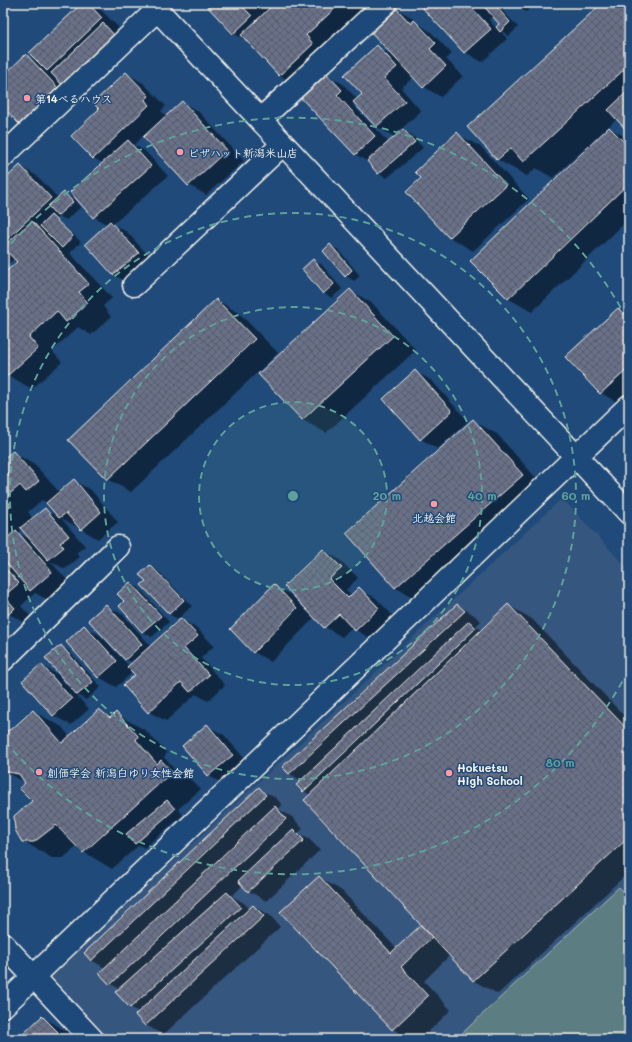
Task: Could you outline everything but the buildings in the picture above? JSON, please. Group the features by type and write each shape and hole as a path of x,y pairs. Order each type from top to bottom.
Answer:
{"street":[{"path":"260,119 386,3"},
{"path":"3,156 162,8 283,144 629,513"},
{"path":"134,285 283,144"},
{"path":"3,1006 35,977 629,406"},
{"path":"3,660 118,547"},
{"path":"3,944 92,1039"}],"shaded area":[{"name":"Hokuetsu High School","path":"562,498 629,570 629,1039 109,1039 51,976"}],"green space":[{"path":"619,887 629,897 629,1039 456,1039"}],"place":[{"name":"第14べるハウス","path":"27,98"},
{"name":"ピザハット新潟米山店","path":"180,152"},
{"name":"北越会館","path":"434,504"},
{"name":"創価学会 新潟白ゆり女性会館","path":"39,772"},
{"name":"Hokuetsu High School","path":"449,773"}]}
